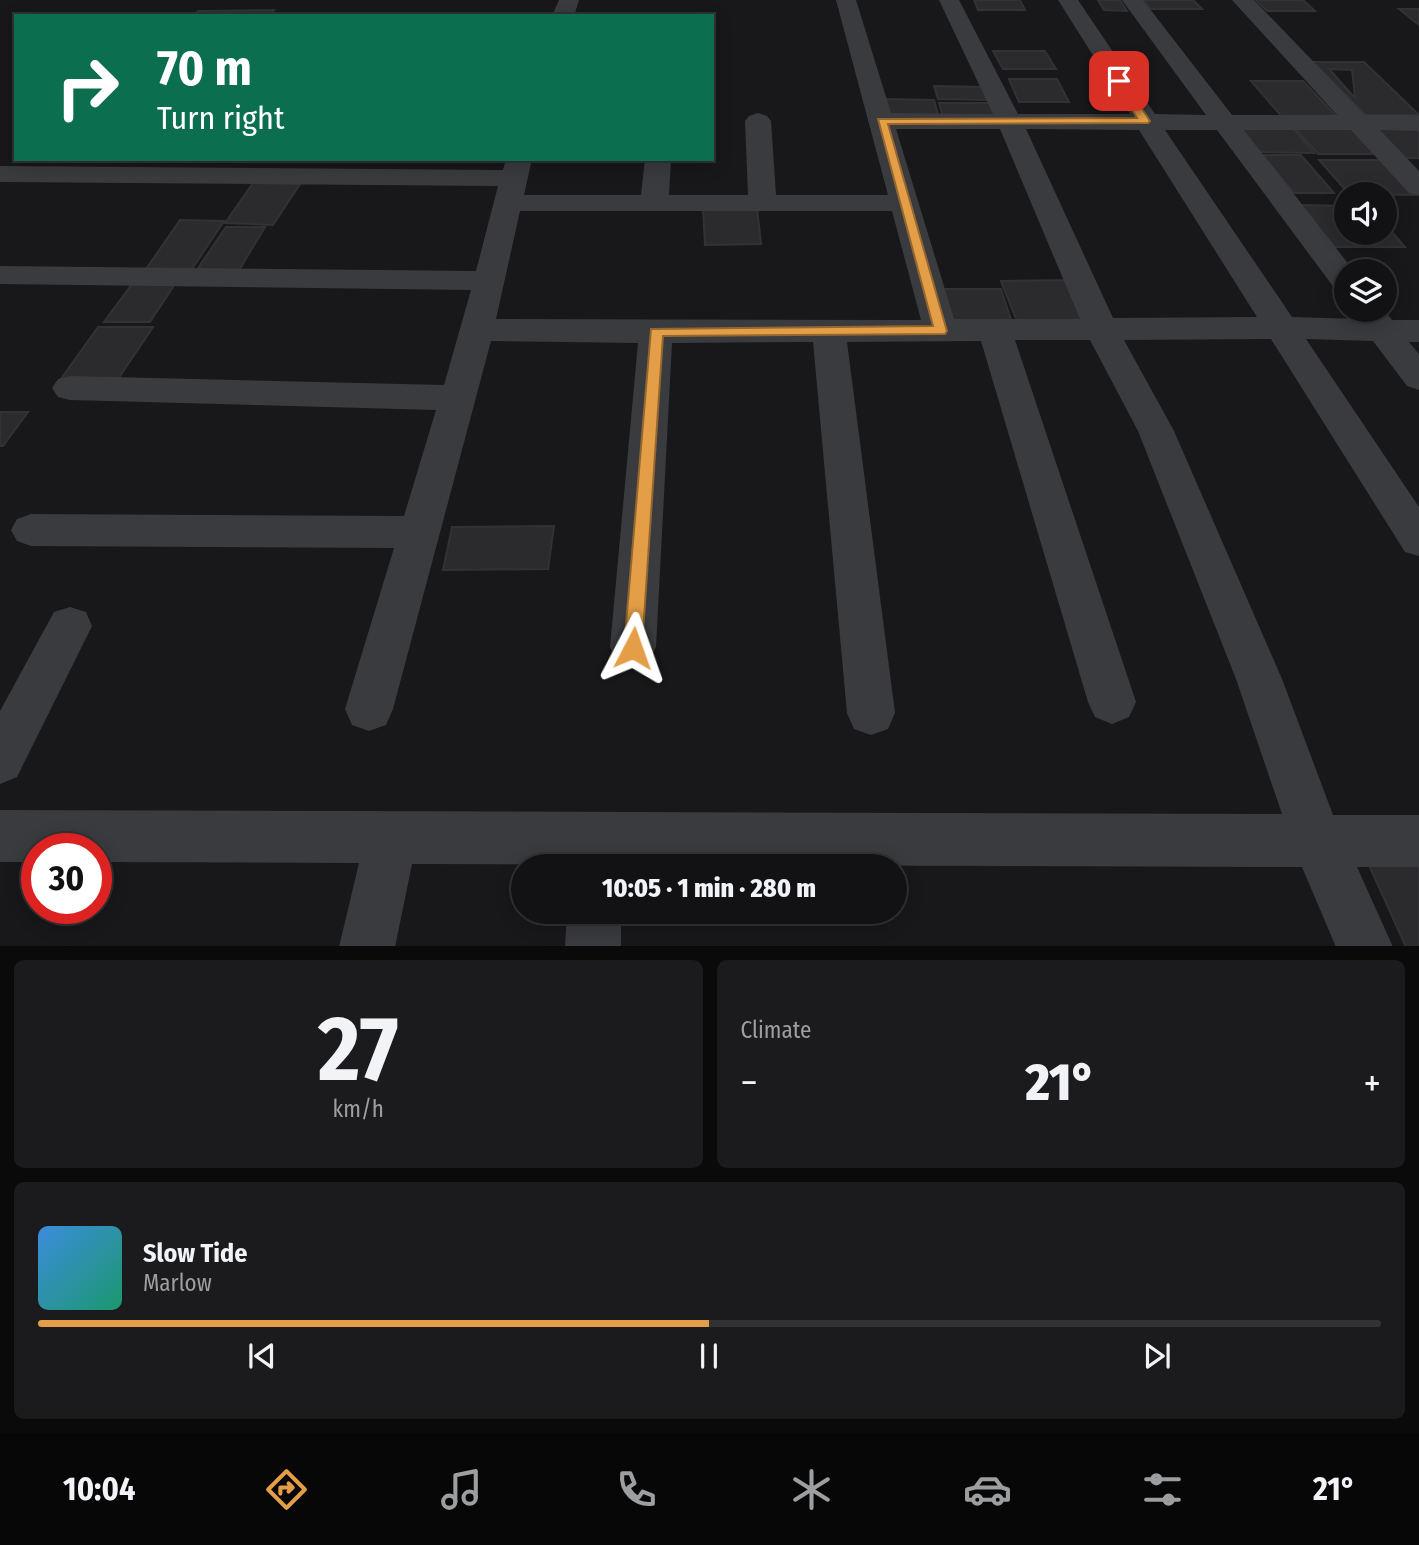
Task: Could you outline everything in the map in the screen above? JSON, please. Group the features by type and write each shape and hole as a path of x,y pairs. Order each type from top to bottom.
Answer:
{"street":[{"path":"846,0 941,331"},
{"path":"949,0 1010,122 1101,329 1156,431 1259,679 1317,841 1366,946"},
{"path":"1068,0 1145,121 1284,328 1419,540"},
{"path":"1132,0 1334,266"},
{"path":"1242,0 1419,187"},
{"path":"758,121 762,203"},
{"path":"882,121 1419,123"},
{"path":"654,203 658,161"},
{"path":"0,174 514,180 654,203 905,203"},
{"path":"369,709 477,330 514,180"},
{"path":"0,275 489,281"},
{"path":"477,330 995,331 1284,328 1352,322"},
{"path":"1377,322 1419,378"},
{"path":"1383,322 1419,331"},
{"path":"829,331 871,713"},
{"path":"995,331 1112,702"},
{"path":"633,648 656,332"},
{"path":"70,388 457,398"},
{"path":"31,530 421,532"},
{"path":"0,760 69,626"},
{"path":"0,836 391,837 596,852 1419,841"},
{"path":"366,946 391,837"},
{"path":"593,946 594,924"}],"building":[{"path":"974,0 1020,0 1025,10 978,10"},
{"path":"1098,0 1120,0 1127,11 1104,10"},
{"path":"1144,0 1193,0 1202,9 1151,9"},
{"path":"1256,0 1303,0 1315,11 1267,11"},
{"path":"1399,9 1419,9 1419,25"},
{"path":"274,10 271,14 195,14 198,11"},
{"path":"993,51 1045,51 1056,69 1003,69"},
{"path":"1313,62 1364,62 1419,115 1366,115","holes":["1329,69 1352,70 1355,98"]},
{"path":"1009,79 1057,79 1069,102 1019,102"},
{"path":"1251,81 1303,81 1338,118 1283,118"},
{"path":"934,86 986,87 990,100 938,99"},
{"path":"883,99 934,100 939,118 886,117"},
{"path":"939,103 994,103 1000,117 943,117"},
{"path":"1293,126 1354,126 1380,154 1318,154"},
{"path":"1368,126 1419,126 1419,158 1399,158"},
{"path":"1232,127 1293,128 1314,153 1250,152"},
{"path":"1263,155 1301,155 1334,193 1294,193"},
{"path":"1319,160 1382,160 1417,195 1397,195 1397,182 1338,182"},
{"path":"253,183 300,184 273,225 225,223"},
{"path":"1300,205 1334,206 1334,245 1397,245 1397,238 1405,247 1332,247"},
{"path":"757,207 761,244 705,245 703,208"},
{"path":"180,220 224,221 192,269 146,269"},
{"path":"226,227 265,227 238,272 196,271"},
{"path":"1071,280 1092,323 1018,324 1001,281"},
{"path":"132,284 175,284 150,322 104,322"},
{"path":"940,289 1001,289 1013,326 949,326"},
{"path":"98,327 153,327 118,379 61,379"},
{"path":"0,412 28,412 3,446 0,446"},
{"path":"554,526 548,569 443,570 452,527"},
{"path":"1368,863 1419,864 1419,946 1406,946"}],"route":[{"path":"633,648 656,332 941,331 882,121 1145,121 1119,81"}]}
